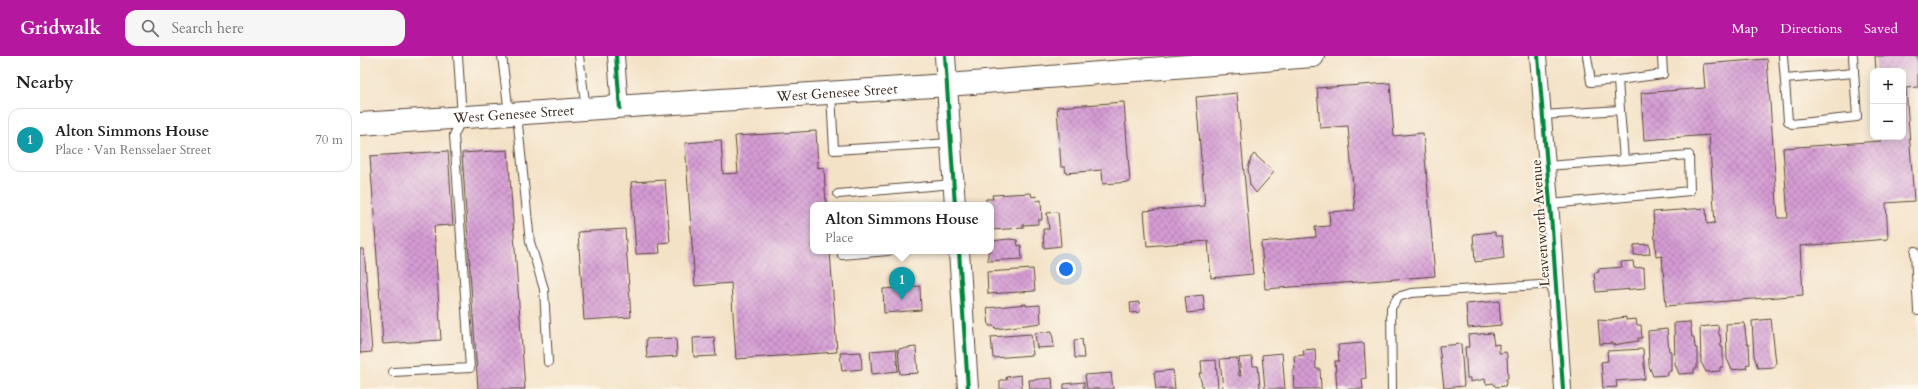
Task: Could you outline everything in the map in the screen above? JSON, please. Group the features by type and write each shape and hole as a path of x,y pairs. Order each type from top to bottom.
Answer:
{"main road":[{"name":"West Genesee Street","path":"360,124 620,108 947,85 1313,56"}],"street":[{"path":"616,56 620,108"},
{"path":"945,56 955,202"},
{"name":"Leavenworth Avenue","path":"1538,56 1563,389"},
{"path":"959,254 968,389"}],"lane":[{"path":"393,372 470,368 454,135 462,118 458,56"},
{"path":"502,56 513,114 530,242 544,289 548,362"},
{"path":"579,56 586,110"},
{"path":"1587,56 1591,82 1663,74 1662,56"},
{"path":"1783,56 1788,121 1792,124 1857,117 1853,56"},
{"path":"1785,79 1854,73"},
{"path":"1618,80 1624,160"},
{"path":"831,93 834,150 951,143"},
{"path":"1543,115 1620,110"},
{"path":"1547,166 1689,155 1690,191 1550,204"},
{"path":"838,194 954,184"},
{"path":"1915,251 1918,311"},
{"path":"842,255 854,254"},
{"path":"1392,389 1391,308 1398,297 1411,293 1556,284"}],"building":[{"path":"1875,56 1918,56 1918,87 1906,88 1906,68 1876,68"},
{"path":"1767,59 1778,218 1788,218 1783,148 1906,140 1906,88 1914,201 1886,203 1888,239 1800,246 1803,295 1666,306 1662,256 1656,257 1653,212 1706,208 1707,224 1715,223 1709,135 1644,140 1641,93 1705,88 1703,64"},
{"path":"1390,83 1394,136 1423,133 1435,276 1265,289 1261,242 1316,237 1315,227 1330,226 1329,212 1355,210 1348,126 1320,128 1317,88"},
{"path":"1237,93 1253,274 1211,278 1208,241 1147,246 1144,211 1205,206 1196,97"},
{"path":"1124,102 1130,182 1103,184 1102,170 1066,173 1065,167 1061,167 1057,107"},
{"path":"816,131 818,168 824,167 826,202 810,202 810,254 830,254 837,352 736,359 731,283 695,286 685,143 721,140 723,174 738,173 735,136"},
{"path":"508,150 525,389 478,389 462,153"},
{"path":"448,151 453,225 434,226 441,340 383,344 370,156"},
{"path":"1254,154 1274,172 1256,193 1250,185 1248,169 1251,158"},
{"path":"665,180 670,242 659,243 660,253 636,254 631,182"},
{"path":"1031,193 1032,197 1036,196 1037,201 1041,200 1042,220 1038,220 1038,224 1023,225 1023,228 994,230 994,202 986,202 986,199 993,199 992,195"},
{"path":"1058,212 1061,246 1044,248 1043,229 1049,229 1047,213"},
{"path":"625,229 631,317 584,320 578,232"},
{"path":"1495,232 1495,236 1502,236 1504,258 1475,262 1473,234"},
{"path":"1009,239 1017,240 1018,246 1021,245 1022,259 988,261 988,254 994,254 994,241"},
{"path":"1649,244 1650,254 1634,255 1634,245"},
{"path":"360,249 364,249 372,352 360,353"},
{"path":"1633,261 1634,268 1644,267 1645,288 1596,292 1594,273 1599,272 1598,269 1622,267 1621,262"},
{"path":"1033,269 1035,291 988,294 987,272"},
{"path":"920,286 921,310 884,313 883,289"},
{"path":"1203,295 1205,311 1187,313 1185,297"},
{"path":"1499,301 1501,325 1468,328 1466,304"},
{"path":"1139,302 1140,312 1131,313 1130,303"},
{"path":"1026,304 1026,306 1040,305 1041,323 996,329 995,326 989,326 987,308"},
{"path":"1626,317 1626,320 1636,319 1637,325 1641,325 1642,338 1638,338 1638,341 1613,345 1613,343 1600,344 1598,320 1612,321 1612,319"},
{"path":"1771,319 1776,363 1774,367 1758,368 1754,356 1752,321"},
{"path":"1690,322 1692,337 1694,337 1695,348 1697,348 1697,369 1694,369 1694,373 1679,374 1675,364 1674,323"},
{"path":"1744,323 1747,344 1749,344 1750,364 1746,365 1747,368 1732,370 1727,359 1726,324"},
{"path":"1718,325 1721,347 1723,347 1723,367 1720,367 1720,371 1706,372 1701,362 1700,327"},
{"path":"1667,329 1669,351 1671,351 1671,371 1668,371 1668,375 1653,376 1649,366 1648,331"},
{"path":"1052,331 1054,347 1037,348 1035,333"},
{"path":"1492,333 1494,345 1499,344 1499,353 1506,352 1507,356 1508,378 1506,379 1505,386 1496,387 1493,383 1486,384 1485,379 1470,382 1470,378 1467,378 1465,347 1469,347 1468,335"},
{"path":"1031,334 1033,355 993,358 991,337"},
{"path":"714,337 716,356 694,357 693,338"},
{"path":"676,338 677,356 647,358 646,339"},
{"path":"1082,339 1084,358 1075,358 1074,340"},
{"path":"1364,343 1366,378 1362,379 1363,389 1337,389 1335,361 1339,361 1338,345"},
{"path":"1461,344 1464,386 1444,388 1439,346"},
{"path":"916,347 918,373 900,374 898,349"},
{"path":"896,349 898,371 872,374 870,351"},
{"path":"1315,349 1316,369 1320,369 1321,389 1294,388 1294,356 1304,355 1303,350"},
{"path":"1643,349 1645,379 1616,381 1617,387 1603,388 1601,362 1608,361 1607,351"},
{"path":"861,352 862,369 842,371 840,353"},
{"path":"1282,353 1285,389 1265,389 1262,355"},
{"path":"1252,357 1253,366 1258,366 1260,387 1258,389 1223,389 1220,359 1237,358 1239,376 1241,376 1239,358"},
{"path":"1216,360 1218,389 1203,389 1199,373 1202,373 1201,361"},
{"path":"1173,370 1175,389 1156,389 1154,372"},
{"path":"1111,373 1113,389 1087,389 1085,375"},
{"path":"1021,375 1022,389 1000,389 1000,380 1007,380 1006,377"},
{"path":"1052,378 1053,389 1030,389 1029,380"},
{"path":"1084,382 1084,389 1064,389 1064,384"}],"cycle path":[{"path":"616,56 620,108"},
{"path":"945,56 955,202"},
{"path":"1538,56 1563,389"},
{"path":"959,254 968,389"}],"place":[{"name":"Alton Simmons House","path":"902,300"}]}
